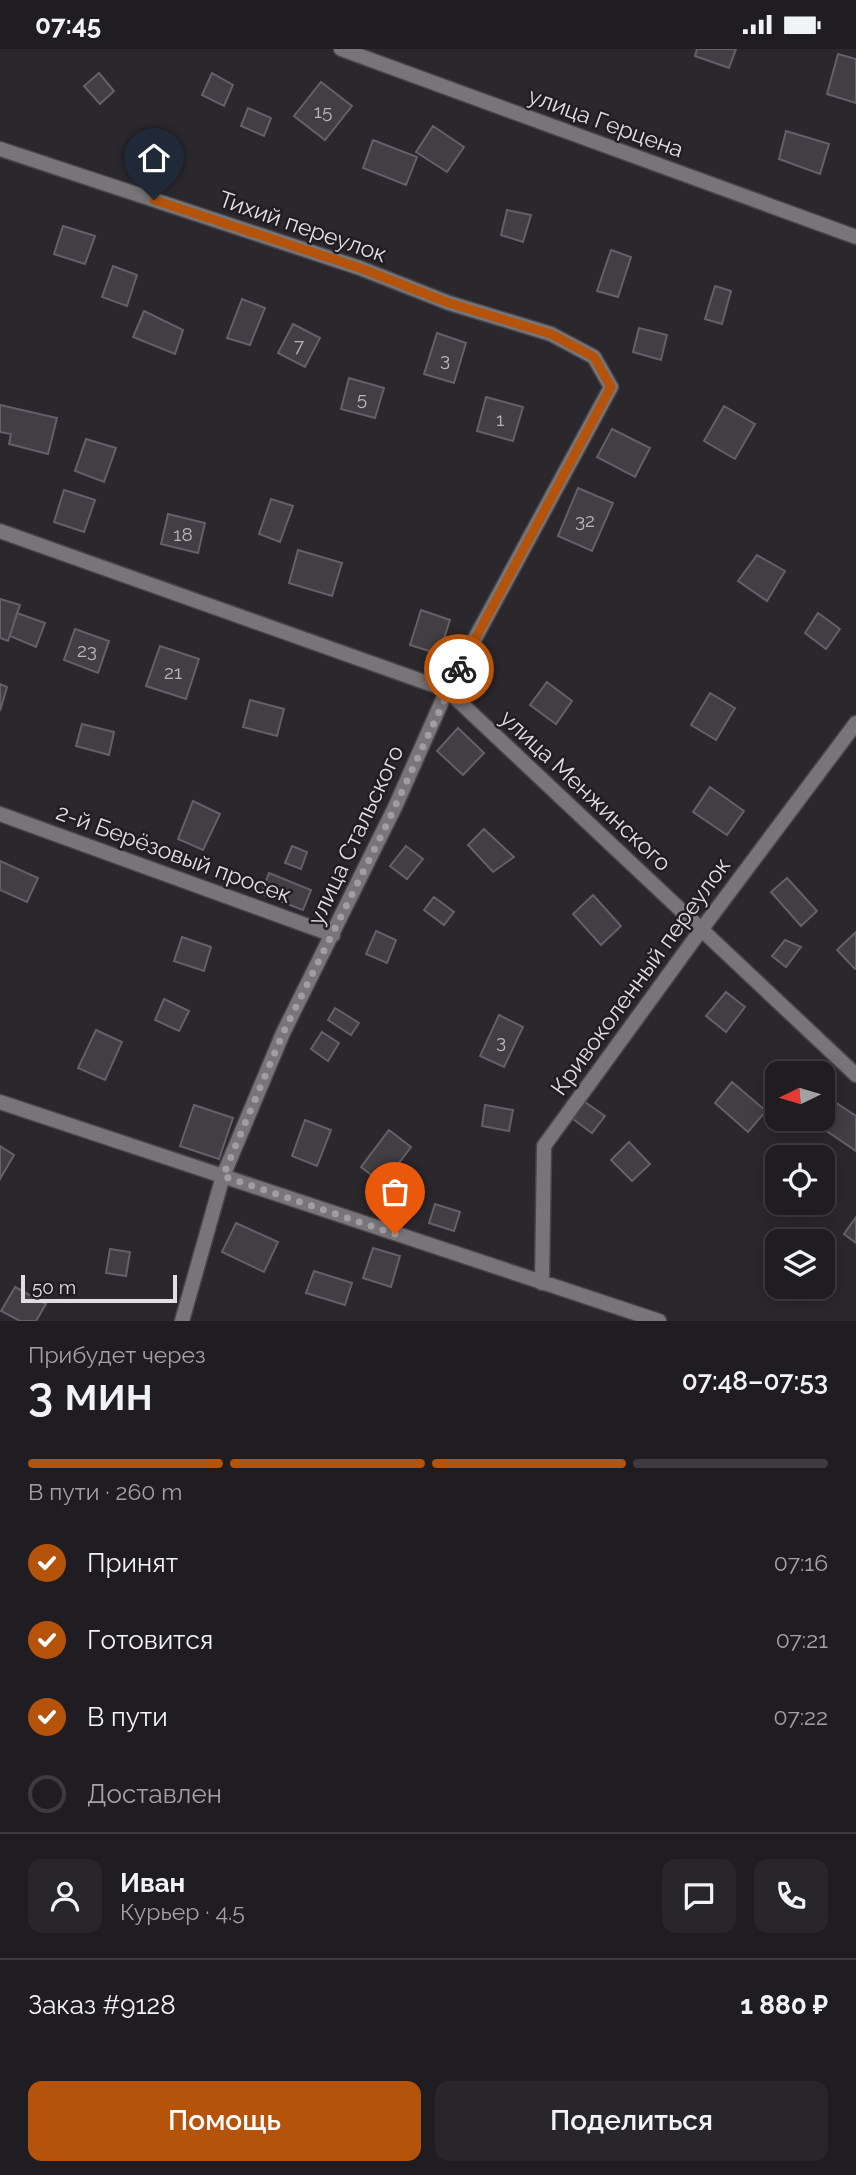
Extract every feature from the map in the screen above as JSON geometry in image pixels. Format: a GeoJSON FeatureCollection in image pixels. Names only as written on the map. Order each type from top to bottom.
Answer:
{"type":"FeatureCollection","features":[{"type":"Feature","properties":{"kind":"street","name":"улица Герцена"},"geometry":{"type":"LineString","coordinates":[[341,49],[856,237]]}},
{"type":"Feature","properties":{"kind":"street","name":"Тихий переулок"},"geometry":{"type":"LineString","coordinates":[[0,149],[360,268],[449,303],[551,334],[594,357],[611,387]]}},
{"type":"Feature","properties":{"kind":"street","name":"улица Стальского"},"geometry":{"type":"LineString","coordinates":[[182,1321],[223,1176],[283,1033],[395,807],[447,690],[611,387]]}},
{"type":"Feature","properties":{"kind":"street","name":"улица Менжинского"},"geometry":{"type":"LineString","coordinates":[[0,531],[447,690],[856,1075]]}},
{"type":"Feature","properties":{"kind":"street","name":"Кривоколенный переулок"},"geometry":{"type":"LineString","coordinates":[[542,1283],[544,1146],[856,723]]}},
{"type":"Feature","properties":{"kind":"street","name":"2-й Берёзовый просек"},"geometry":{"type":"LineString","coordinates":[[0,814],[333,935]]}},
{"type":"Feature","properties":{"kind":"street"},"geometry":{"type":"LineString","coordinates":[[0,1102],[659,1321]]}},
{"type":"Feature","properties":{"kind":"building"},"geometry":{"type":"Polygon","coordinates":[[[697,49],[736,49],[729,68],[695,56],[697,49]]]}},
{"type":"Feature","properties":{"kind":"building"},"geometry":{"type":"Polygon","coordinates":[[[838,54],[856,59],[856,103],[827,94],[838,54]]]}},
{"type":"Feature","properties":{"kind":"building"},"geometry":{"type":"Polygon","coordinates":[[[99,73],[114,91],[100,104],[84,86],[99,73]]]}},
{"type":"Feature","properties":{"kind":"building"},"geometry":{"type":"Polygon","coordinates":[[[212,73],[233,85],[224,106],[202,95],[212,73]]]}},
{"type":"Feature","properties":{"kind":"building"},"geometry":{"type":"Polygon","coordinates":[[[321,82],[352,106],[325,140],[294,116],[321,82]]]}},
{"type":"Feature","properties":{"kind":"building"},"geometry":{"type":"Polygon","coordinates":[[[248,108],[271,118],[264,136],[241,126],[248,108]]]}},
{"type":"Feature","properties":{"kind":"building"},"geometry":{"type":"Polygon","coordinates":[[[433,126],[464,147],[447,172],[416,152],[433,126]]]}},
{"type":"Feature","properties":{"kind":"building"},"geometry":{"type":"Polygon","coordinates":[[[786,131],[829,144],[820,174],[779,159],[786,131]]]}},
{"type":"Feature","properties":{"kind":"building"},"geometry":{"type":"Polygon","coordinates":[[[373,140],[417,157],[406,185],[363,168],[373,140]]]}},
{"type":"Feature","properties":{"kind":"building"},"geometry":{"type":"Polygon","coordinates":[[[507,210],[531,215],[523,242],[501,235],[507,210]]]}},
{"type":"Feature","properties":{"kind":"building"},"geometry":{"type":"Polygon","coordinates":[[[63,226],[95,236],[85,264],[54,254],[63,226]]]}},
{"type":"Feature","properties":{"kind":"building"},"geometry":{"type":"Polygon","coordinates":[[[611,250],[631,257],[618,297],[597,291],[611,250]]]}},
{"type":"Feature","properties":{"kind":"building"},"geometry":{"type":"Polygon","coordinates":[[[113,266],[137,275],[127,306],[102,297],[113,266]]]}},
{"type":"Feature","properties":{"kind":"building"},"geometry":{"type":"Polygon","coordinates":[[[715,286],[731,291],[722,324],[705,319],[715,286]]]}},
{"type":"Feature","properties":{"kind":"building"},"geometry":{"type":"Polygon","coordinates":[[[242,299],[265,308],[250,345],[227,338],[242,299]]]}},
{"type":"Feature","properties":{"kind":"building"},"geometry":{"type":"Polygon","coordinates":[[[144,311],[183,330],[175,354],[133,337],[144,311]]]}},
{"type":"Feature","properties":{"kind":"building"},"geometry":{"type":"Polygon","coordinates":[[[293,324],[320,338],[305,367],[278,353],[293,324]]]}},
{"type":"Feature","properties":{"kind":"building"},"geometry":{"type":"Polygon","coordinates":[[[639,328],[667,335],[661,360],[633,352],[639,328]]]}},
{"type":"Feature","properties":{"kind":"building"},"geometry":{"type":"Polygon","coordinates":[[[437,333],[466,343],[454,383],[424,374],[437,333]]]}},
{"type":"Feature","properties":{"kind":"building"},"geometry":{"type":"Polygon","coordinates":[[[349,378],[384,388],[375,418],[341,409],[349,378]]]}},
{"type":"Feature","properties":{"kind":"building"},"geometry":{"type":"Polygon","coordinates":[[[486,397],[523,407],[513,441],[477,431],[486,397]]]}},
{"type":"Feature","properties":{"kind":"building"},"geometry":{"type":"Polygon","coordinates":[[[0,405],[57,418],[48,454],[9,444],[11,434],[0,432],[0,405]]]}},
{"type":"Feature","properties":{"kind":"building"},"geometry":{"type":"Polygon","coordinates":[[[724,406],[755,424],[735,459],[704,441],[724,406]]]}},
{"type":"Feature","properties":{"kind":"building"},"geometry":{"type":"Polygon","coordinates":[[[612,429],[650,448],[635,477],[597,457],[612,429]]]}},
{"type":"Feature","properties":{"kind":"building"},"geometry":{"type":"Polygon","coordinates":[[[86,439],[116,448],[104,482],[75,471],[86,439]]]}},
{"type":"Feature","properties":{"kind":"building"},"geometry":{"type":"Polygon","coordinates":[[[578,488],[613,503],[592,551],[558,536],[578,488]]]}},
{"type":"Feature","properties":{"kind":"building"},"geometry":{"type":"Polygon","coordinates":[[[64,490],[95,500],[84,532],[54,522],[64,490]]]}},
{"type":"Feature","properties":{"kind":"building"},"geometry":{"type":"Polygon","coordinates":[[[271,499],[293,506],[280,542],[259,534],[271,499]]]}},
{"type":"Feature","properties":{"kind":"building"},"geometry":{"type":"Polygon","coordinates":[[[168,514],[205,523],[198,553],[161,544],[168,514]]]}},
{"type":"Feature","properties":{"kind":"building"},"geometry":{"type":"Polygon","coordinates":[[[298,550],[342,563],[332,596],[289,583],[298,550]]]}},
{"type":"Feature","properties":{"kind":"building"},"geometry":{"type":"Polygon","coordinates":[[[757,555],[785,571],[767,601],[738,581],[757,555]]]}},
{"type":"Feature","properties":{"kind":"building"},"geometry":{"type":"Polygon","coordinates":[[[0,599],[20,605],[8,641],[0,638],[0,599]]]}},
{"type":"Feature","properties":{"kind":"building"},"geometry":{"type":"Polygon","coordinates":[[[421,610],[450,620],[439,654],[410,645],[421,610]]]}},
{"type":"Feature","properties":{"kind":"building"},"geometry":{"type":"Polygon","coordinates":[[[17,613],[45,623],[36,647],[10,636],[17,613]]]}},
{"type":"Feature","properties":{"kind":"building"},"geometry":{"type":"Polygon","coordinates":[[[818,613],[840,629],[826,649],[805,633],[818,613]]]}},
{"type":"Feature","properties":{"kind":"building"},"geometry":{"type":"Polygon","coordinates":[[[75,629],[109,641],[98,673],[64,660],[75,629]]]}},
{"type":"Feature","properties":{"kind":"building"},"geometry":{"type":"Polygon","coordinates":[[[160,646],[199,659],[186,699],[146,686],[160,646]]]}},
{"type":"Feature","properties":{"kind":"building"},"geometry":{"type":"Polygon","coordinates":[[[547,682],[572,701],[556,724],[530,705],[547,682]]]}},
{"type":"Feature","properties":{"kind":"building"},"geometry":{"type":"Polygon","coordinates":[[[0,684],[7,687],[0,711],[0,684]]]}},
{"type":"Feature","properties":{"kind":"building"},"geometry":{"type":"Polygon","coordinates":[[[710,693],[735,708],[716,740],[691,725],[710,693]]]}},
{"type":"Feature","properties":{"kind":"building"},"geometry":{"type":"Polygon","coordinates":[[[250,700],[284,709],[277,736],[243,727],[250,700]]]}},
{"type":"Feature","properties":{"kind":"building"},"geometry":{"type":"Polygon","coordinates":[[[82,724],[114,732],[109,755],[76,746],[82,724]]]}},
{"type":"Feature","properties":{"kind":"building"},"geometry":{"type":"Polygon","coordinates":[[[458,728],[484,753],[463,775],[437,751],[458,728]]]}},
{"type":"Feature","properties":{"kind":"building"},"geometry":{"type":"Polygon","coordinates":[[[710,787],[744,811],[727,835],[693,812],[710,787]]]}},
{"type":"Feature","properties":{"kind":"building"},"geometry":{"type":"Polygon","coordinates":[[[193,801],[220,814],[203,850],[178,839],[193,801]]]}},
{"type":"Feature","properties":{"kind":"building"},"geometry":{"type":"Polygon","coordinates":[[[484,829],[514,857],[493,872],[468,845],[484,829]]]}},
{"type":"Feature","properties":{"kind":"building"},"geometry":{"type":"Polygon","coordinates":[[[292,846],[307,852],[301,869],[285,863],[292,846]]]}},
{"type":"Feature","properties":{"kind":"building"},"geometry":{"type":"Polygon","coordinates":[[[406,846],[423,859],[407,879],[390,866],[406,846]]]}},
{"type":"Feature","properties":{"kind":"building"},"geometry":{"type":"Polygon","coordinates":[[[0,861],[38,878],[27,902],[0,890],[0,861]]]}},
{"type":"Feature","properties":{"kind":"building"},"geometry":{"type":"Polygon","coordinates":[[[269,873],[311,890],[303,910],[261,894],[269,873]]]}},
{"type":"Feature","properties":{"kind":"building"},"geometry":{"type":"Polygon","coordinates":[[[787,878],[817,911],[801,926],[771,892],[787,878]]]}},
{"type":"Feature","properties":{"kind":"building"},"geometry":{"type":"Polygon","coordinates":[[[593,895],[621,926],[601,945],[573,914],[593,895]]]}},
{"type":"Feature","properties":{"kind":"building"},"geometry":{"type":"Polygon","coordinates":[[[434,897],[454,912],[444,925],[424,910],[434,897]]]}},
{"type":"Feature","properties":{"kind":"building"},"geometry":{"type":"Polygon","coordinates":[[[376,931],[396,940],[387,963],[366,954],[376,931]]]}},
{"type":"Feature","properties":{"kind":"building"},"geometry":{"type":"Polygon","coordinates":[[[856,932],[856,969],[855,969],[837,950],[856,932]]]}},
{"type":"Feature","properties":{"kind":"building"},"geometry":{"type":"Polygon","coordinates":[[[182,937],[211,947],[204,971],[174,961],[182,937]]]}},
{"type":"Feature","properties":{"kind":"building"},"geometry":{"type":"Polygon","coordinates":[[[785,940],[801,947],[786,967],[772,956],[785,940]]]}},
{"type":"Feature","properties":{"kind":"building"},"geometry":{"type":"Polygon","coordinates":[[[726,992],[745,1007],[726,1032],[706,1016],[726,992]]]}},
{"type":"Feature","properties":{"kind":"building"},"geometry":{"type":"Polygon","coordinates":[[[164,999],[189,1011],[179,1031],[155,1020],[164,999]]]}},
{"type":"Feature","properties":{"kind":"building"},"geometry":{"type":"Polygon","coordinates":[[[335,1008],[359,1023],[351,1035],[328,1020],[335,1008]]]}},
{"type":"Feature","properties":{"kind":"building"},"geometry":{"type":"Polygon","coordinates":[[[499,1015],[523,1027],[504,1067],[480,1056],[499,1015]]]}},
{"type":"Feature","properties":{"kind":"building"},"geometry":{"type":"Polygon","coordinates":[[[96,1030],[122,1042],[105,1080],[78,1068],[96,1030]]]}},
{"type":"Feature","properties":{"kind":"building"},"geometry":{"type":"Polygon","coordinates":[[[322,1032],[339,1043],[328,1061],[311,1049],[322,1032]]]}},
{"type":"Feature","properties":{"kind":"building"},"geometry":{"type":"Polygon","coordinates":[[[732,1082],[765,1112],[748,1132],[715,1103],[732,1082]]]}},
{"type":"Feature","properties":{"kind":"building"},"geometry":{"type":"Polygon","coordinates":[[[585,1102],[605,1116],[592,1133],[573,1119],[585,1102]]]}},
{"type":"Feature","properties":{"kind":"building"},"geometry":{"type":"Polygon","coordinates":[[[835,1102],[856,1116],[856,1151],[826,1131],[835,1131],[835,1102]]]}},
{"type":"Feature","properties":{"kind":"building"},"geometry":{"type":"Polygon","coordinates":[[[194,1105],[233,1118],[219,1159],[180,1146],[194,1105]]]}},
{"type":"Feature","properties":{"kind":"building"},"geometry":{"type":"Polygon","coordinates":[[[485,1105],[513,1110],[509,1131],[482,1126],[485,1105]]]}},
{"type":"Feature","properties":{"kind":"building"},"geometry":{"type":"Polygon","coordinates":[[[305,1120],[331,1130],[317,1166],[292,1156],[305,1120]]]}},
{"type":"Feature","properties":{"kind":"building"},"geometry":{"type":"Polygon","coordinates":[[[389,1130],[411,1147],[383,1184],[361,1167],[389,1130]]]}},
{"type":"Feature","properties":{"kind":"building"},"geometry":{"type":"Polygon","coordinates":[[[629,1142],[650,1164],[632,1181],[611,1160],[629,1142]]]}},
{"type":"Feature","properties":{"kind":"building"},"geometry":{"type":"Polygon","coordinates":[[[0,1146],[14,1155],[0,1179],[0,1146]]]}},
{"type":"Feature","properties":{"kind":"building"},"geometry":{"type":"Polygon","coordinates":[[[435,1204],[460,1212],[454,1231],[429,1223],[435,1204]]]}},
{"type":"Feature","properties":{"kind":"building"},"geometry":{"type":"Polygon","coordinates":[[[856,1217],[856,1243],[844,1234],[856,1217]]]}},
{"type":"Feature","properties":{"kind":"building"},"geometry":{"type":"Polygon","coordinates":[[[236,1223],[278,1242],[264,1272],[222,1252],[236,1223]]]}},
{"type":"Feature","properties":{"kind":"building"},"geometry":{"type":"Polygon","coordinates":[[[373,1248],[400,1256],[391,1287],[363,1278],[373,1248]]]}},
{"type":"Feature","properties":{"kind":"building"},"geometry":{"type":"Polygon","coordinates":[[[110,1249],[130,1252],[126,1276],[106,1273],[110,1249]]]}},
{"type":"Feature","properties":{"kind":"building"},"geometry":{"type":"Polygon","coordinates":[[[314,1271],[352,1283],[345,1305],[306,1293],[314,1271]]]}},
{"type":"Feature","properties":{"kind":"building"},"geometry":{"type":"Polygon","coordinates":[[[15,1287],[46,1304],[36,1321],[20,1321],[1,1311],[15,1287]]]}},
{"type":"Feature","properties":{"kind":"way so far"},"geometry":{"type":"LineString","coordinates":[[395,1234],[223,1176],[283,1033],[385,828],[459,669]]}},
{"type":"Feature","properties":{"kind":"route"},"geometry":{"type":"LineString","coordinates":[[154,200],[360,268],[449,303],[551,334],[594,357],[611,387],[459,669]]}}]}
